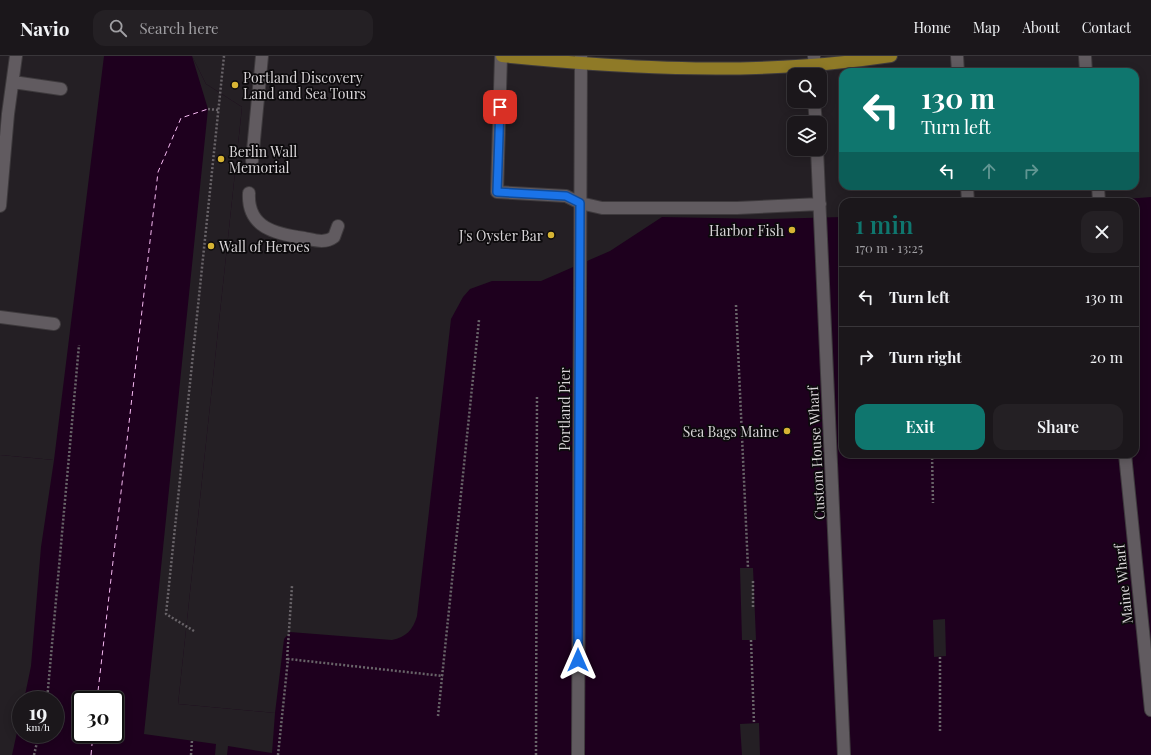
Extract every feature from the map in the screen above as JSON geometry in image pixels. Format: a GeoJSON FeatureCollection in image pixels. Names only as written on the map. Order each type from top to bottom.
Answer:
{"type":"FeatureCollection","features":[{"type":"Feature","properties":{"kind":"main road"},"geometry":{"type":"LineString","coordinates":[[501,56],[581,60],[638,68],[814,65],[891,56]]}},
{"type":"Feature","properties":{"kind":"street"},"geometry":{"type":"LineString","coordinates":[[0,206],[16,56]]}},
{"type":"Feature","properties":{"kind":"street"},"geometry":{"type":"LineString","coordinates":[[252,161],[262,56]]}},
{"type":"Feature","properties":{"kind":"street"},"geometry":{"type":"LineString","coordinates":[[501,56],[497,192],[566,196],[580,203],[602,208],[737,208],[820,204]]}},
{"type":"Feature","properties":{"kind":"street"},"geometry":{"type":"LineString","coordinates":[[957,56],[958,68]]}},
{"type":"Feature","properties":{"kind":"street"},"geometry":{"type":"LineString","coordinates":[[1084,56],[1086,68]]}},
{"type":"Feature","properties":{"kind":"street","name":"Portland Pier"},"geometry":{"type":"LineString","coordinates":[[578,755],[581,60]]}},
{"type":"Feature","properties":{"kind":"street"},"geometry":{"type":"LineString","coordinates":[[13,82],[60,89]]}},
{"type":"Feature","properties":{"kind":"street","name":"Custom House Wharf"},"geometry":{"type":"LineString","coordinates":[[817,156],[844,755]]}},
{"type":"Feature","properties":{"kind":"street"},"geometry":{"type":"LineString","coordinates":[[249,193],[248,202],[253,216],[275,233],[326,241],[334,237],[338,226]]}},
{"type":"Feature","properties":{"kind":"street"},"geometry":{"type":"LineString","coordinates":[[0,317],[54,324]]}},
{"type":"Feature","properties":{"kind":"street","name":"Maine Wharf"},"geometry":{"type":"LineString","coordinates":[[1125,458],[1151,710]]}},
{"type":"Feature","properties":{"kind":"path"},"geometry":{"type":"LineString","coordinates":[[194,631],[166,614],[224,56]]}},
{"type":"Feature","properties":{"kind":"path"},"geometry":{"type":"LineString","coordinates":[[208,109],[218,110]]}},
{"type":"Feature","properties":{"kind":"path"},"geometry":{"type":"LineString","coordinates":[[736,304],[748,568]]}},
{"type":"Feature","properties":{"kind":"path"},"geometry":{"type":"LineString","coordinates":[[438,716],[479,320]]}},
{"type":"Feature","properties":{"kind":"path"},"geometry":{"type":"LineString","coordinates":[[48,691],[79,344]]}},
{"type":"Feature","properties":{"kind":"path"},"geometry":{"type":"LineString","coordinates":[[536,755],[537,395]]}},
{"type":"Feature","properties":{"kind":"path"},"geometry":{"type":"LineString","coordinates":[[932,458],[933,503]]}},
{"type":"Feature","properties":{"kind":"path"},"geometry":{"type":"LineString","coordinates":[[753,581],[753,608]]}},
{"type":"Feature","properties":{"kind":"path"},"geometry":{"type":"LineString","coordinates":[[286,675],[292,586]]}},
{"type":"Feature","properties":{"kind":"path"},"geometry":{"type":"LineString","coordinates":[[751,640],[754,723]]}},
{"type":"Feature","properties":{"kind":"path"},"geometry":{"type":"LineString","coordinates":[[940,656],[940,732]]}},
{"type":"Feature","properties":{"kind":"path"},"geometry":{"type":"LineString","coordinates":[[278,755],[288,659],[442,676]]}},
{"type":"Feature","properties":{"kind":"path"},"geometry":{"type":"LineString","coordinates":[[191,755],[192,740]]}},
{"type":"Feature","properties":{"kind":"path"},"geometry":{"type":"LineString","coordinates":[[34,755],[37,743]]}},
{"type":"Feature","properties":{"kind":"shaded area"},"geometry":{"type":"Polygon","coordinates":[[[104,56],[192,56],[206,84],[242,107],[178,704],[275,713],[284,639],[290,632],[392,640],[405,635],[411,629],[417,616],[451,319],[463,297],[470,289],[492,281],[541,281],[610,251],[662,217],[767,219],[839,217],[839,458],[1139,458],[1139,198],[1151,197],[1151,755],[0,755],[0,455],[54,460],[104,56]]]}},
{"type":"Feature","properties":{"kind":"pier"},"geometry":{"type":"Polygon","coordinates":[[[192,56],[206,84],[242,107],[178,704],[275,713],[272,753],[228,746],[227,755],[215,755],[216,744],[144,734],[208,109],[192,56]]]}},
{"type":"Feature","properties":{"kind":"pier"},"geometry":{"type":"Polygon","coordinates":[[[0,455],[54,460],[41,547],[31,666],[26,691],[12,691],[12,743],[15,743],[12,755],[0,755],[0,455]]]}},
{"type":"Feature","properties":{"kind":"pier"},"geometry":{"type":"Polygon","coordinates":[[[740,568],[753,568],[756,640],[742,640],[740,568]]]}},
{"type":"Feature","properties":{"kind":"pier"},"geometry":{"type":"Polygon","coordinates":[[[945,619],[946,656],[934,657],[933,620],[945,619]]]}},
{"type":"Feature","properties":{"kind":"pier"},"geometry":{"type":"Polygon","coordinates":[[[759,723],[760,755],[742,755],[740,724],[759,723]]]}},
{"type":"Feature","properties":{"kind":"ferry route"},"geometry":{"type":"LineString","coordinates":[[98,691],[158,172],[181,118],[208,109]]}},
{"type":"Feature","properties":{"kind":"ferry route"},"geometry":{"type":"LineString","coordinates":[[91,755],[92,743]]}},
{"type":"Feature","properties":{"kind":"place","name":"Portland Discovery Land and Sea Tours"},"geometry":{"type":"Point","coordinates":[235,85]}},
{"type":"Feature","properties":{"kind":"place","name":"Berlin Wall Memorial"},"geometry":{"type":"Point","coordinates":[221,159]}},
{"type":"Feature","properties":{"kind":"place","name":"Harbor Fish"},"geometry":{"type":"Point","coordinates":[792,230]}},
{"type":"Feature","properties":{"kind":"place","name":"J's Oyster Bar"},"geometry":{"type":"Point","coordinates":[551,235]}},
{"type":"Feature","properties":{"kind":"place","name":"Wall of Heroes"},"geometry":{"type":"Point","coordinates":[211,246]}},
{"type":"Feature","properties":{"kind":"place","name":"Sea Bags Maine"},"geometry":{"type":"Point","coordinates":[787,431]}},
{"type":"Feature","properties":{"kind":"route"},"geometry":{"type":"LineString","coordinates":[[500,107],[497,192],[566,196],[580,203],[578,660]]}}]}
